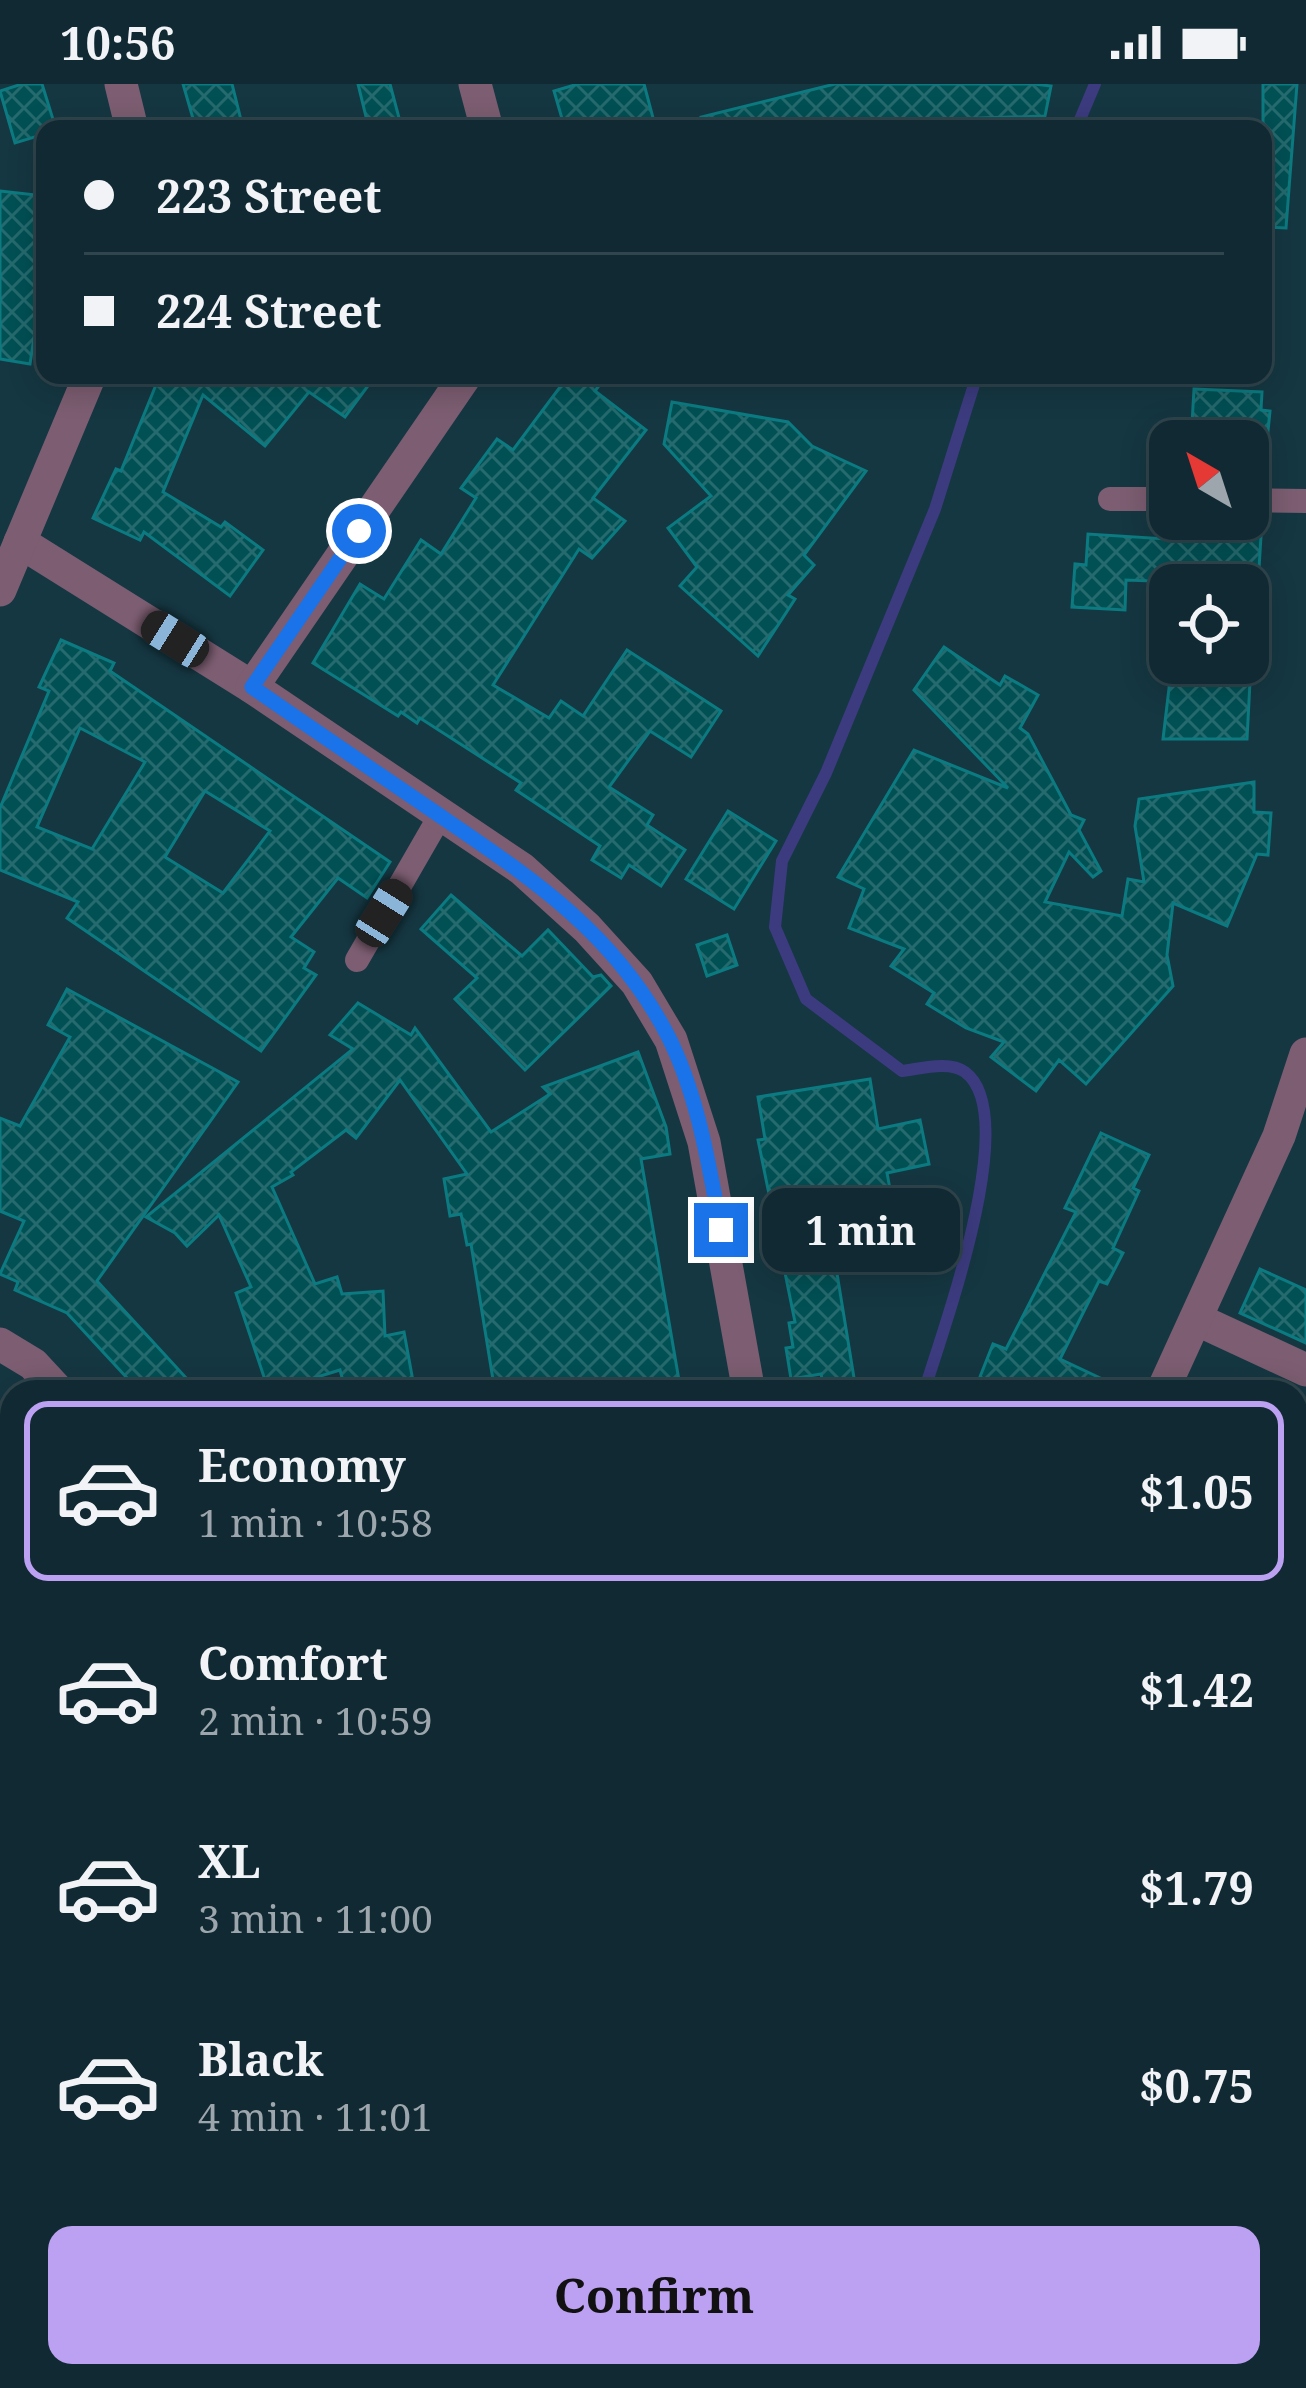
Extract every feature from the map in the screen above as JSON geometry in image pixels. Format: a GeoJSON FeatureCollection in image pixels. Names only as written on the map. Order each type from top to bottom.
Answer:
{"type":"FeatureCollection","features":[{"type":"Feature","properties":{"kind":"street"},"geometry":{"type":"LineString","coordinates":[[122,84],[130,120]]}},
{"type":"Feature","properties":{"kind":"street"},"geometry":{"type":"LineString","coordinates":[[475,84],[485,120]]}},
{"type":"Feature","properties":{"kind":"street"},"geometry":{"type":"LineString","coordinates":[[0,590],[86,384]]}},
{"type":"Feature","properties":{"kind":"street"},"geometry":{"type":"LineString","coordinates":[[252,687],[460,384]]}},
{"type":"Feature","properties":{"kind":"street"},"geometry":{"type":"LineString","coordinates":[[20,542],[252,687],[522,869],[637,982],[670,1040],[704,1142],[747,1380]]}},
{"type":"Feature","properties":{"kind":"street"},"geometry":{"type":"LineString","coordinates":[[1168,1380],[1279,1136],[1306,1054]]}},
{"type":"Feature","properties":{"kind":"street"},"geometry":{"type":"LineString","coordinates":[[1196,1319],[1306,1370]]}},
{"type":"Feature","properties":{"kind":"street"},"geometry":{"type":"LineString","coordinates":[[0,1344],[33,1364],[48,1380]]}},
{"type":"Feature","properties":{"kind":"lane"},"geometry":{"type":"LineString","coordinates":[[1109,499],[1149,500]]}},
{"type":"Feature","properties":{"kind":"lane"},"geometry":{"type":"LineString","coordinates":[[1269,500],[1306,501]]}},
{"type":"Feature","properties":{"kind":"lane"},"geometry":{"type":"LineString","coordinates":[[357,960],[440,816]]}},
{"type":"Feature","properties":{"kind":"building"},"geometry":{"type":"Polygon","coordinates":[[[42,84],[53,120],[36,120],[36,137],[15,143],[0,91],[42,84]]]}},
{"type":"Feature","properties":{"kind":"building"},"geometry":{"type":"Polygon","coordinates":[[[183,84],[232,84],[241,120],[193,120],[183,84]]]}},
{"type":"Feature","properties":{"kind":"building"},"geometry":{"type":"Polygon","coordinates":[[[358,84],[390,84],[400,120],[367,120],[358,84]]]}},
{"type":"Feature","properties":{"kind":"building"},"geometry":{"type":"Polygon","coordinates":[[[578,84],[644,84],[654,120],[562,120],[554,91],[578,84]]]}},
{"type":"Feature","properties":{"kind":"building"},"geometry":{"type":"Polygon","coordinates":[[[835,84],[1051,86],[1045,116],[917,120],[701,117],[835,84]]]}},
{"type":"Feature","properties":{"kind":"building"},"geometry":{"type":"Polygon","coordinates":[[[1263,84],[1297,84],[1286,228],[1272,227],[1272,120],[1263,120],[1263,84]]]}},
{"type":"Feature","properties":{"kind":"building"},"geometry":{"type":"Polygon","coordinates":[[[0,191],[36,195],[36,325],[30,364],[0,359],[0,191]]]}},
{"type":"Feature","properties":{"kind":"building"},"geometry":{"type":"Polygon","coordinates":[[[156,384],[369,384],[345,417],[309,392],[265,446],[203,395],[163,492],[221,527],[225,522],[263,550],[230,596],[144,532],[140,540],[93,518],[116,469],[121,471],[156,384]]]}},
{"type":"Feature","properties":{"kind":"building"},"geometry":{"type":"Polygon","coordinates":[[[562,384],[600,384],[595,391],[646,430],[593,498],[625,521],[592,558],[579,549],[493,685],[549,718],[561,701],[583,716],[627,650],[721,711],[691,757],[650,731],[609,787],[653,815],[647,825],[685,850],[661,886],[629,865],[621,878],[592,860],[600,846],[516,790],[521,783],[420,718],[417,723],[401,712],[398,716],[313,663],[360,584],[384,599],[421,540],[441,554],[476,498],[461,488],[497,439],[513,450],[562,384]]]}},
{"type":"Feature","properties":{"kind":"building"},"geometry":{"type":"Polygon","coordinates":[[[1194,389],[1262,392],[1261,410],[1270,411],[1269,421],[1192,420],[1194,389]]]}},
{"type":"Feature","properties":{"kind":"building"},"geometry":{"type":"Polygon","coordinates":[[[672,402],[788,422],[812,446],[866,471],[804,555],[814,565],[788,595],[795,599],[758,656],[680,586],[697,567],[668,528],[711,496],[664,444],[672,402]]]}},
{"type":"Feature","properties":{"kind":"building"},"geometry":{"type":"Polygon","coordinates":[[[1088,534],[1149,540],[1261,540],[1259,564],[1149,564],[1149,581],[1126,580],[1125,610],[1072,607],[1075,564],[1086,565],[1088,534]]]}},
{"type":"Feature","properties":{"kind":"building"},"geometry":{"type":"Polygon","coordinates":[[[61,640],[114,663],[110,671],[390,862],[367,898],[338,878],[291,937],[314,952],[304,968],[316,975],[261,1051],[67,918],[78,902],[0,870],[0,808],[49,691],[39,687],[61,640]],[[80,728],[37,827],[92,849],[145,762],[80,728]],[[205,791],[165,857],[223,893],[270,831],[205,791]]]}},
{"type":"Feature","properties":{"kind":"building"},"geometry":{"type":"Polygon","coordinates":[[[944,647],[1000,685],[1005,676],[1038,695],[1020,728],[1028,734],[1071,815],[1084,820],[1079,830],[1101,871],[1093,877],[1069,852],[1045,902],[1122,916],[1128,879],[1144,882],[1135,826],[1139,799],[1254,782],[1254,812],[1271,813],[1268,855],[1257,854],[1227,926],[1173,903],[1167,955],[1173,986],[1086,1084],[1059,1060],[1036,1091],[991,1057],[1004,1042],[966,1028],[927,1004],[934,993],[891,966],[904,949],[849,928],[864,889],[838,877],[914,750],[1008,788],[914,690],[944,647]]]}},
{"type":"Feature","properties":{"kind":"building"},"geometry":{"type":"Polygon","coordinates":[[[1170,684],[1250,684],[1247,739],[1163,739],[1170,684]]]}},
{"type":"Feature","properties":{"kind":"building"},"geometry":{"type":"Polygon","coordinates":[[[728,811],[776,841],[734,909],[686,879],[728,811]]]}},
{"type":"Feature","properties":{"kind":"building"},"geometry":{"type":"Polygon","coordinates":[[[451,895],[522,956],[548,930],[593,977],[601,975],[611,986],[525,1070],[455,999],[477,978],[421,929],[451,895]]]}},
{"type":"Feature","properties":{"kind":"building"},"geometry":{"type":"Polygon","coordinates":[[[727,935],[737,965],[707,976],[697,945],[727,935]]]}},
{"type":"Feature","properties":{"kind":"building"},"geometry":{"type":"Polygon","coordinates":[[[67,989],[238,1082],[97,1281],[188,1380],[129,1380],[67,1313],[15,1290],[18,1282],[0,1274],[24,1221],[0,1211],[0,1118],[20,1126],[70,1037],[48,1025],[67,989]]]}},
{"type":"Feature","properties":{"kind":"building"},"geometry":{"type":"Polygon","coordinates":[[[358,1003],[411,1035],[415,1028],[491,1132],[550,1094],[543,1087],[638,1052],[666,1127],[670,1154],[641,1159],[679,1380],[493,1380],[471,1244],[467,1245],[461,1214],[450,1216],[444,1179],[467,1174],[400,1080],[356,1138],[346,1130],[272,1187],[315,1284],[337,1277],[342,1294],[383,1291],[385,1336],[404,1332],[413,1380],[343,1380],[340,1370],[308,1380],[265,1380],[236,1293],[251,1287],[219,1215],[187,1246],[175,1233],[146,1217],[353,1049],[330,1035],[358,1003]]]}},
{"type":"Feature","properties":{"kind":"building"},"geometry":{"type":"Polygon","coordinates":[[[870,1079],[878,1129],[920,1120],[929,1164],[887,1173],[893,1205],[834,1215],[840,1254],[834,1255],[854,1380],[822,1380],[821,1374],[791,1379],[786,1348],[793,1347],[789,1323],[795,1322],[758,1140],[765,1139],[758,1097],[870,1079]]]}},
{"type":"Feature","properties":{"kind":"building"},"geometry":{"type":"Polygon","coordinates":[[[1101,1133],[1149,1155],[1133,1188],[1139,1191],[1113,1248],[1123,1253],[1107,1284],[1099,1281],[1060,1359],[1105,1380],[979,1380],[993,1344],[1006,1349],[1076,1212],[1065,1208],[1101,1133]]]}},
{"type":"Feature","properties":{"kind":"building"},"geometry":{"type":"Polygon","coordinates":[[[1260,1269],[1306,1290],[1306,1343],[1240,1313],[1260,1269]]]}},
{"type":"Feature","properties":{"kind":"waterway"},"geometry":{"type":"LineString","coordinates":[[1080,120],[1095,84]]}},
{"type":"Feature","properties":{"kind":"waterway"},"geometry":{"type":"LineString","coordinates":[[928,1380],[973,1225],[986,1132],[981,1096],[958,1068],[902,1071],[806,999],[775,927],[782,861],[826,773],[935,509],[974,384]]}},
{"type":"Feature","properties":{"kind":"route"},"geometry":{"type":"LineString","coordinates":[[359,531],[252,687],[522,869],[637,982],[670,1040],[704,1142],[721,1230]]}}]}
